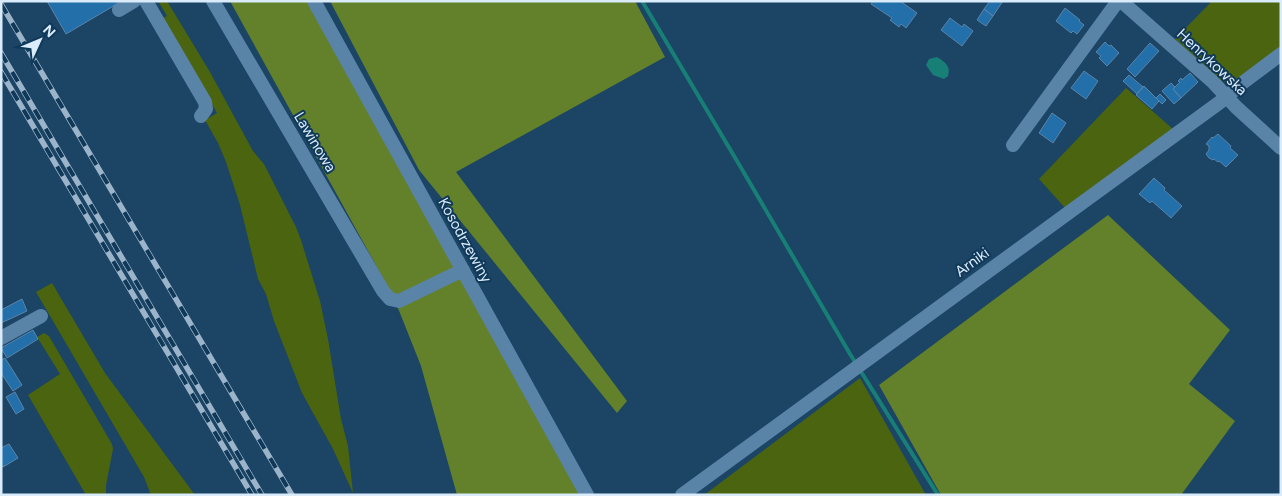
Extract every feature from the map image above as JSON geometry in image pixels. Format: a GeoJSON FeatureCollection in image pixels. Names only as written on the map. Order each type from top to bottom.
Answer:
{"type":"FeatureCollection","features":[{"type":"Feature","properties":{"kind":"street"},"geometry":{"type":"LineString","coordinates":[[119,10],[134,1]]}},
{"type":"Feature","properties":{"kind":"street"},"geometry":{"type":"LineString","coordinates":[[146,1],[205,102],[206,109],[201,116]]}},
{"type":"Feature","properties":{"kind":"street","name":"Lawinowa"},"geometry":{"type":"LineString","coordinates":[[213,1],[378,282],[390,299],[399,301],[463,270]]}},
{"type":"Feature","properties":{"kind":"street","name":"Kosodrzewiny"},"geometry":{"type":"LineString","coordinates":[[314,1],[587,495]]}},
{"type":"Feature","properties":{"kind":"street"},"geometry":{"type":"LineString","coordinates":[[1013,144],[1120,1]]}},
{"type":"Feature","properties":{"kind":"street","name":"Henrykowska"},"geometry":{"type":"LineString","coordinates":[[1120,1],[1213,82],[1236,107],[1281,148]]}},
{"type":"Feature","properties":{"kind":"street","name":"Arniki"},"geometry":{"type":"LineString","coordinates":[[682,495],[1227,97],[1237,86],[1281,54]]}},
{"type":"Feature","properties":{"kind":"street"},"geometry":{"type":"LineString","coordinates":[[1,338],[41,316]]}},
{"type":"Feature","properties":{"kind":"shaded area"},"geometry":{"type":"Polygon","coordinates":[[[158,1],[167,1],[210,72],[253,151],[264,164],[296,227],[320,301],[341,419],[348,446],[353,493],[333,449],[302,393],[274,321],[266,294],[258,279],[240,205],[226,162],[205,120],[217,113],[161,19],[167,16],[158,1]]]}},
{"type":"Feature","properties":{"kind":"shaded area"},"geometry":{"type":"Polygon","coordinates":[[[230,1],[314,1],[587,495],[457,495],[421,366],[394,298],[230,1]]]}},
{"type":"Feature","properties":{"kind":"shaded area"},"geometry":{"type":"Polygon","coordinates":[[[330,1],[635,1],[665,57],[456,172],[627,401],[617,413],[419,170],[330,1]]]}},
{"type":"Feature","properties":{"kind":"shaded area"},"geometry":{"type":"Polygon","coordinates":[[[1212,1],[1281,1],[1281,46],[1230,84],[1220,81],[1175,39],[1212,1]]]}},
{"type":"Feature","properties":{"kind":"shaded area"},"geometry":{"type":"Polygon","coordinates":[[[937,57],[948,67],[948,76],[944,79],[933,75],[926,65],[929,59],[937,57]]]}},
{"type":"Feature","properties":{"kind":"shaded area"},"geometry":{"type":"Polygon","coordinates":[[[1126,88],[1173,129],[1066,209],[1039,179],[1126,88]]]}},
{"type":"Feature","properties":{"kind":"shaded area"},"geometry":{"type":"Polygon","coordinates":[[[1108,215],[1230,330],[1189,384],[1235,421],[1181,495],[941,495],[879,385],[1108,215]]]}},
{"type":"Feature","properties":{"kind":"shaded area"},"geometry":{"type":"Polygon","coordinates":[[[52,283],[105,373],[195,495],[151,495],[144,477],[36,292],[52,283]]]}},
{"type":"Feature","properties":{"kind":"shaded area"},"geometry":{"type":"Polygon","coordinates":[[[44,333],[49,336],[112,444],[113,449],[106,485],[106,495],[86,495],[28,395],[60,374],[37,337],[44,333]]]}},
{"type":"Feature","properties":{"kind":"shaded area"},"geometry":{"type":"Polygon","coordinates":[[[860,378],[926,495],[704,495],[860,378]]]}},
{"type":"Feature","properties":{"kind":"building"},"geometry":{"type":"Polygon","coordinates":[[[47,1],[122,1],[66,34],[47,1]]]}},
{"type":"Feature","properties":{"kind":"building"},"geometry":{"type":"Polygon","coordinates":[[[873,1],[900,1],[917,13],[906,28],[901,24],[899,27],[890,20],[892,18],[871,4],[873,1]]]}},
{"type":"Feature","properties":{"kind":"building"},"geometry":{"type":"Polygon","coordinates":[[[990,1],[1003,1],[993,16],[984,9],[990,1]]]}},
{"type":"Feature","properties":{"kind":"building"},"geometry":{"type":"Polygon","coordinates":[[[1065,8],[1084,25],[1077,34],[1073,31],[1071,33],[1056,21],[1065,8]]]}},
{"type":"Feature","properties":{"kind":"building"},"geometry":{"type":"Polygon","coordinates":[[[984,9],[993,16],[986,26],[977,20],[984,9]]]}},
{"type":"Feature","properties":{"kind":"building"},"geometry":{"type":"Polygon","coordinates":[[[950,18],[962,27],[964,24],[973,31],[962,46],[941,30],[950,18]]]}},
{"type":"Feature","properties":{"kind":"building"},"geometry":{"type":"Polygon","coordinates":[[[1105,42],[1119,53],[1107,66],[1096,52],[1105,42]]]}},
{"type":"Feature","properties":{"kind":"building"},"geometry":{"type":"Polygon","coordinates":[[[1150,43],[1159,51],[1135,77],[1127,69],[1150,43]]]}},
{"type":"Feature","properties":{"kind":"building"},"geometry":{"type":"Polygon","coordinates":[[[1084,71],[1098,81],[1086,99],[1071,88],[1084,71]]]}},
{"type":"Feature","properties":{"kind":"building"},"geometry":{"type":"Polygon","coordinates":[[[1190,73],[1198,82],[1181,98],[1173,89],[1180,82],[1178,81],[1181,78],[1182,80],[1190,73]]]}},
{"type":"Feature","properties":{"kind":"building"},"geometry":{"type":"Polygon","coordinates":[[[1129,75],[1143,87],[1137,94],[1123,81],[1129,75]]]}},
{"type":"Feature","properties":{"kind":"building"},"geometry":{"type":"Polygon","coordinates":[[[1171,83],[1175,87],[1173,89],[1181,98],[1174,104],[1162,91],[1171,83]]]}},
{"type":"Feature","properties":{"kind":"building"},"geometry":{"type":"Polygon","coordinates":[[[1144,86],[1159,101],[1152,109],[1136,95],[1144,86]]]}},
{"type":"Feature","properties":{"kind":"building"},"geometry":{"type":"Polygon","coordinates":[[[1160,94],[1166,100],[1162,104],[1156,98],[1160,94]]]}},
{"type":"Feature","properties":{"kind":"building"},"geometry":{"type":"Polygon","coordinates":[[[1052,113],[1066,123],[1053,143],[1039,133],[1052,113]]]}},
{"type":"Feature","properties":{"kind":"building"},"geometry":{"type":"Polygon","coordinates":[[[1218,134],[1238,155],[1226,167],[1219,161],[1209,158],[1206,154],[1209,146],[1206,144],[1212,137],[1218,134]]]}},
{"type":"Feature","properties":{"kind":"building"},"geometry":{"type":"Polygon","coordinates":[[[1154,178],[1182,206],[1171,218],[1152,201],[1150,203],[1139,194],[1154,178]]]}},
{"type":"Feature","properties":{"kind":"building"},"geometry":{"type":"Polygon","coordinates":[[[22,299],[27,311],[1,323],[1,310],[22,299]]]}},
{"type":"Feature","properties":{"kind":"building"},"geometry":{"type":"Polygon","coordinates":[[[33,330],[38,339],[7,358],[1,348],[33,330]]]}},
{"type":"Feature","properties":{"kind":"building"},"geometry":{"type":"Polygon","coordinates":[[[5,358],[22,385],[13,391],[1,373],[1,360],[5,358]]]}},
{"type":"Feature","properties":{"kind":"building"},"geometry":{"type":"Polygon","coordinates":[[[15,392],[24,409],[16,414],[6,397],[15,392]]]}},
{"type":"Feature","properties":{"kind":"building"},"geometry":{"type":"Polygon","coordinates":[[[9,444],[18,458],[3,467],[1,465],[1,448],[9,444]]]}},
{"type":"Feature","properties":{"kind":"waterway"},"geometry":{"type":"LineString","coordinates":[[642,1],[850,354],[938,495]]}},
{"type":"Feature","properties":{"kind":"railway"},"geometry":{"type":"LineString","coordinates":[[1,4],[292,495]]}},
{"type":"Feature","properties":{"kind":"railway"},"geometry":{"type":"LineString","coordinates":[[1,53],[262,495]]}},
{"type":"Feature","properties":{"kind":"railway"},"geometry":{"type":"LineString","coordinates":[[1,72],[252,495]]}}]}
